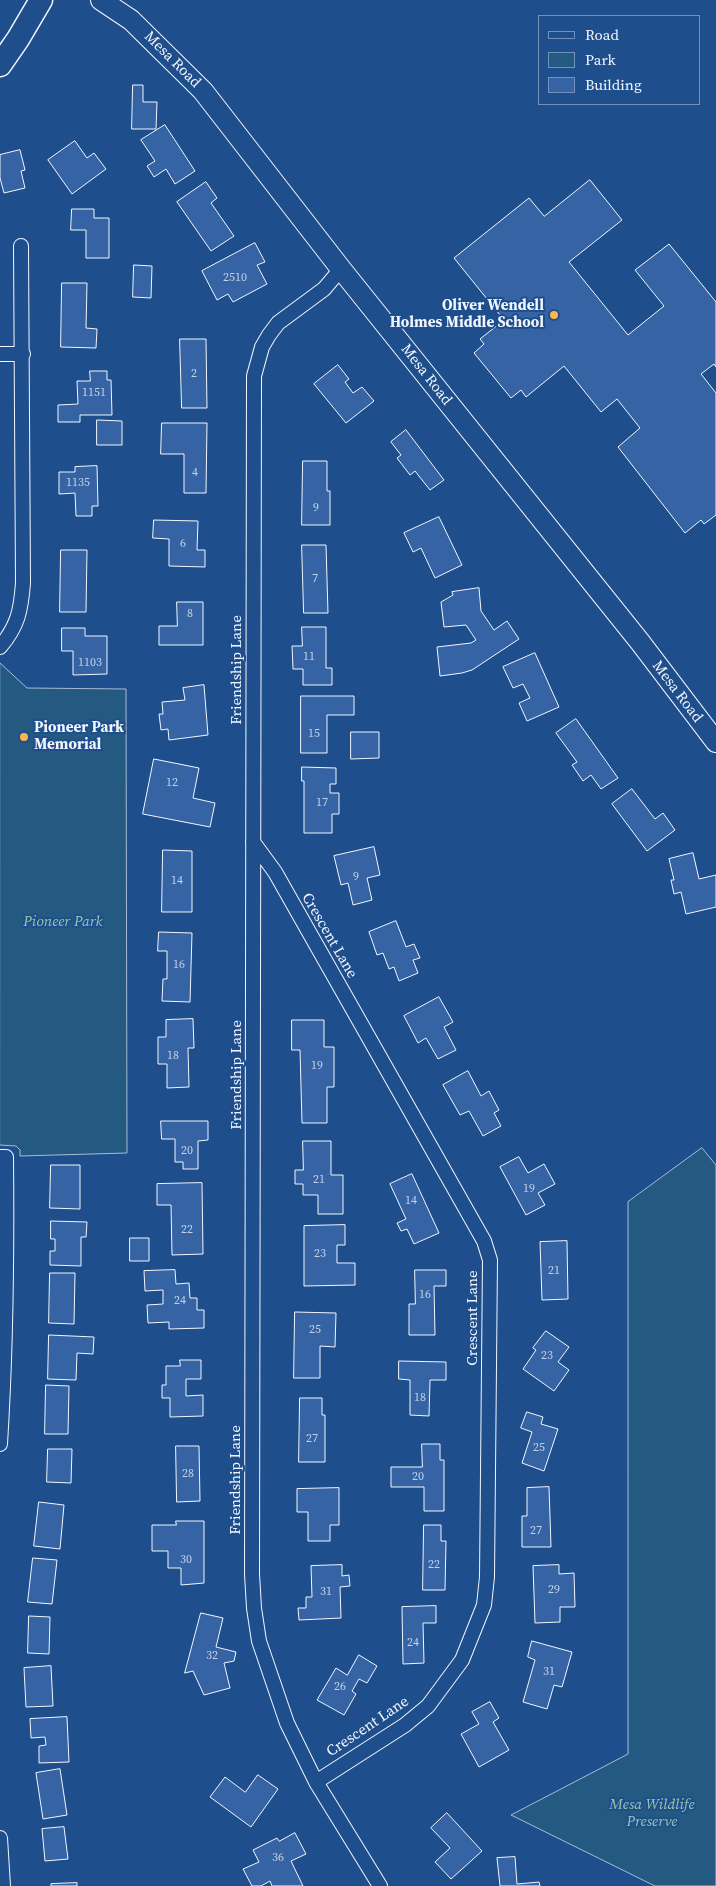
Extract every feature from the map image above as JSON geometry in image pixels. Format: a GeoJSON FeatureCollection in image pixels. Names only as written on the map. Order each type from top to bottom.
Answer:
{"type":"FeatureCollection","features":[{"type":"Feature","properties":{"kind":"main road"},"geometry":{"type":"LineString","coordinates":[[0,65],[41,0]]}},
{"type":"Feature","properties":{"kind":"main road","name":"Mesa Road"},"geometry":{"type":"LineString","coordinates":[[101,0],[131,20],[203,91],[341,269],[640,642],[716,742]]}},
{"type":"Feature","properties":{"kind":"street"},"geometry":{"type":"LineString","coordinates":[[0,647],[10,635],[17,621],[23,583],[21,246]]}},
{"type":"Feature","properties":{"kind":"street","name":"Friendship Lane"},"geometry":{"type":"LineString","coordinates":[[341,269],[324,289],[278,324],[269,334],[262,347],[254,376],[252,1574],[254,1608],[259,1641],[269,1674],[288,1723],[316,1782],[380,1886]]}},
{"type":"Feature","properties":{"kind":"street"},"geometry":{"type":"LineString","coordinates":[[0,354],[23,354]]}},
{"type":"Feature","properties":{"kind":"street","name":"Crescent Lane"},"geometry":{"type":"LineString","coordinates":[[254,842],[275,872],[475,1224],[484,1241],[490,1260],[487,1578],[484,1605],[462,1660],[428,1706],[405,1725],[316,1782]]}},
{"type":"Feature","properties":{"kind":"street"},"geometry":{"type":"LineString","coordinates":[[0,1444],[5,1366],[3,1157]]}},
{"type":"Feature","properties":{"kind":"street"},"geometry":{"type":"LineString","coordinates":[[0,1838],[3,1886]]}},
{"type":"Feature","properties":{"kind":"green space","name":"Pioneer Park"},"geometry":{"type":"Polygon","coordinates":[[[0,663],[27,688],[126,689],[127,1153],[20,1156],[20,1150],[16,1146],[0,1145],[0,663]]]}},
{"type":"Feature","properties":{"kind":"green space","name":"Mesa Wildlife Preserve"},"geometry":{"type":"Polygon","coordinates":[[[702,1148],[716,1165],[716,1886],[655,1886],[511,1815],[628,1754],[628,1202],[702,1148]]]}},
{"type":"Feature","properties":{"kind":"building"},"geometry":{"type":"Polygon","coordinates":[[[133,85],[143,85],[143,102],[157,102],[156,129],[132,129],[133,85]]]}},
{"type":"Feature","properties":{"kind":"building"},"geometry":{"type":"Polygon","coordinates":[[[165,125],[195,171],[175,184],[166,169],[154,177],[147,166],[155,161],[141,140],[165,125]]]}},
{"type":"Feature","properties":{"kind":"building"},"geometry":{"type":"Polygon","coordinates":[[[75,141],[87,158],[94,153],[106,169],[72,194],[48,160],[75,141]]]}},
{"type":"Feature","properties":{"kind":"building"},"geometry":{"type":"Polygon","coordinates":[[[20,150],[25,170],[21,171],[25,188],[4,193],[0,178],[0,155],[20,150]]]}},
{"type":"Feature","properties":{"kind":"building"},"geometry":{"type":"Polygon","coordinates":[[[590,180],[622,220],[569,262],[628,335],[664,306],[635,270],[669,244],[716,302],[716,367],[714,364],[701,374],[716,393],[716,515],[704,524],[701,520],[685,533],[618,447],[640,428],[617,399],[601,412],[564,366],[526,397],[521,390],[511,398],[474,353],[484,344],[480,339],[504,320],[454,258],[529,198],[544,216],[590,180]]]}},
{"type":"Feature","properties":{"kind":"building"},"geometry":{"type":"Polygon","coordinates":[[[206,182],[217,198],[211,203],[234,236],[211,251],[177,202],[206,182]]]}},
{"type":"Feature","properties":{"kind":"building"},"geometry":{"type":"Polygon","coordinates":[[[72,209],[94,209],[94,218],[109,218],[109,258],[86,258],[86,230],[71,230],[72,209]]]}},
{"type":"Feature","properties":{"kind":"building"},"geometry":{"type":"Polygon","coordinates":[[[255,243],[265,262],[257,265],[267,284],[233,302],[228,294],[217,300],[202,271],[255,243]]]}},
{"type":"Feature","properties":{"kind":"building"},"geometry":{"type":"Polygon","coordinates":[[[134,265],[152,266],[151,298],[133,297],[134,265]]]}},
{"type":"Feature","properties":{"kind":"building"},"geometry":{"type":"Polygon","coordinates":[[[62,283],[87,283],[86,328],[97,329],[96,348],[61,347],[62,283]]]}},
{"type":"Feature","properties":{"kind":"building"},"geometry":{"type":"Polygon","coordinates":[[[180,339],[206,339],[207,408],[182,408],[180,339]]]}},
{"type":"Feature","properties":{"kind":"building"},"geometry":{"type":"Polygon","coordinates":[[[338,365],[349,379],[345,382],[353,393],[362,387],[374,401],[346,423],[314,384],[338,365]]]}},
{"type":"Feature","properties":{"kind":"building"},"geometry":{"type":"Polygon","coordinates":[[[90,371],[107,371],[107,380],[111,380],[112,415],[80,415],[80,422],[58,422],[58,405],[78,404],[77,381],[90,381],[90,371]]]}},
{"type":"Feature","properties":{"kind":"building"},"geometry":{"type":"Polygon","coordinates":[[[97,420],[122,421],[122,445],[97,445],[97,420]]]}},
{"type":"Feature","properties":{"kind":"building"},"geometry":{"type":"Polygon","coordinates":[[[162,423],[207,423],[206,493],[184,493],[184,454],[161,454],[162,423]]]}},
{"type":"Feature","properties":{"kind":"building"},"geometry":{"type":"Polygon","coordinates":[[[406,430],[444,480],[430,490],[415,471],[410,475],[397,458],[401,455],[391,442],[406,430]]]}},
{"type":"Feature","properties":{"kind":"building"},"geometry":{"type":"Polygon","coordinates":[[[303,461],[327,461],[327,491],[330,491],[330,525],[302,525],[303,461]]]}},
{"type":"Feature","properties":{"kind":"building"},"geometry":{"type":"Polygon","coordinates":[[[97,466],[98,506],[92,506],[92,516],[76,516],[75,493],[59,494],[59,472],[75,472],[75,467],[97,466]]]}},
{"type":"Feature","properties":{"kind":"building"},"geometry":{"type":"Polygon","coordinates":[[[439,517],[462,565],[435,578],[421,548],[413,552],[404,533],[439,517]]]}},
{"type":"Feature","properties":{"kind":"building"},"geometry":{"type":"Polygon","coordinates":[[[154,520],[198,521],[197,550],[205,550],[205,567],[169,566],[169,539],[153,538],[154,520]]]}},
{"type":"Feature","properties":{"kind":"building"},"geometry":{"type":"Polygon","coordinates":[[[302,545],[326,545],[328,613],[304,613],[302,545]]]}},
{"type":"Feature","properties":{"kind":"building"},"geometry":{"type":"Polygon","coordinates":[[[61,550],[87,550],[86,612],[60,612],[61,550]]]}},
{"type":"Feature","properties":{"kind":"building"},"geometry":{"type":"Polygon","coordinates":[[[479,588],[481,611],[494,630],[507,621],[519,639],[472,670],[440,676],[437,647],[471,643],[476,640],[466,625],[444,627],[441,602],[453,595],[452,592],[479,588]]]}},
{"type":"Feature","properties":{"kind":"building"},"geometry":{"type":"Polygon","coordinates":[[[177,602],[203,602],[203,645],[159,645],[159,626],[177,626],[177,602]]]}},
{"type":"Feature","properties":{"kind":"building"},"geometry":{"type":"Polygon","coordinates":[[[302,627],[326,627],[326,668],[332,668],[332,685],[303,685],[303,669],[293,669],[292,646],[302,646],[302,627]]]}},
{"type":"Feature","properties":{"kind":"building"},"geometry":{"type":"Polygon","coordinates":[[[62,628],[85,628],[85,636],[107,636],[107,674],[73,675],[73,651],[62,651],[62,628]]]}},
{"type":"Feature","properties":{"kind":"building"},"geometry":{"type":"Polygon","coordinates":[[[535,653],[559,707],[527,721],[519,703],[530,698],[523,684],[513,688],[503,667],[535,653]]]}},
{"type":"Feature","properties":{"kind":"building"},"geometry":{"type":"Polygon","coordinates":[[[204,685],[208,735],[169,740],[168,729],[161,730],[159,714],[163,714],[162,702],[185,700],[183,688],[204,685]]]}},
{"type":"Feature","properties":{"kind":"building"},"geometry":{"type":"Polygon","coordinates":[[[301,696],[354,696],[354,715],[327,715],[327,753],[301,753],[301,696]]]}},
{"type":"Feature","properties":{"kind":"building"},"geometry":{"type":"Polygon","coordinates":[[[576,719],[618,778],[601,789],[591,775],[583,781],[572,765],[577,762],[556,733],[576,719]]]}},
{"type":"Feature","properties":{"kind":"building"},"geometry":{"type":"Polygon","coordinates":[[[351,732],[379,732],[379,758],[351,759],[351,732]]]}},
{"type":"Feature","properties":{"kind":"building"},"geometry":{"type":"Polygon","coordinates":[[[154,759],[199,768],[193,798],[215,803],[210,827],[143,814],[154,759]]]}},
{"type":"Feature","properties":{"kind":"building"},"geometry":{"type":"Polygon","coordinates":[[[302,767],[336,768],[336,784],[330,784],[330,793],[339,793],[339,814],[332,814],[332,833],[304,833],[304,781],[302,781],[302,767]]]}},
{"type":"Feature","properties":{"kind":"building"},"geometry":{"type":"Polygon","coordinates":[[[632,789],[655,819],[663,813],[675,830],[647,851],[612,804],[632,789]]]}},
{"type":"Feature","properties":{"kind":"building"},"geometry":{"type":"Polygon","coordinates":[[[374,847],[380,875],[367,878],[372,900],[353,905],[348,883],[341,885],[334,856],[374,847]]]}},
{"type":"Feature","properties":{"kind":"building"},"geometry":{"type":"Polygon","coordinates":[[[163,850],[192,851],[192,912],[162,912],[163,850]]]}},
{"type":"Feature","properties":{"kind":"building"},"geometry":{"type":"Polygon","coordinates":[[[693,853],[699,879],[716,875],[716,907],[686,914],[681,892],[674,894],[671,880],[674,880],[669,859],[693,853]]]}},
{"type":"Feature","properties":{"kind":"building"},"geometry":{"type":"Polygon","coordinates":[[[396,921],[406,947],[414,944],[420,958],[413,960],[418,973],[399,981],[394,967],[389,969],[383,953],[377,955],[369,932],[396,921]]]}},
{"type":"Feature","properties":{"kind":"building"},"geometry":{"type":"Polygon","coordinates":[[[159,932],[192,933],[190,1002],[162,1001],[163,979],[167,979],[167,951],[158,951],[159,932]]]}},
{"type":"Feature","properties":{"kind":"building"},"geometry":{"type":"Polygon","coordinates":[[[439,997],[453,1022],[444,1027],[456,1050],[438,1059],[426,1038],[418,1043],[404,1016],[439,997]]]}},
{"type":"Feature","properties":{"kind":"building"},"geometry":{"type":"Polygon","coordinates":[[[193,1019],[194,1048],[188,1048],[189,1087],[167,1088],[167,1064],[158,1064],[158,1037],[166,1037],[166,1020],[193,1019]]]}},
{"type":"Feature","properties":{"kind":"building"},"geometry":{"type":"Polygon","coordinates":[[[292,1020],[324,1020],[324,1047],[334,1047],[334,1087],[327,1087],[327,1123],[302,1123],[300,1050],[292,1050],[292,1020]]]}},
{"type":"Feature","properties":{"kind":"building"},"geometry":{"type":"Polygon","coordinates":[[[468,1071],[481,1096],[489,1091],[499,1110],[494,1113],[501,1126],[483,1136],[469,1111],[460,1115],[443,1085],[468,1071]]]}},
{"type":"Feature","properties":{"kind":"building"},"geometry":{"type":"Polygon","coordinates":[[[161,1121],[208,1121],[208,1140],[198,1141],[198,1169],[183,1169],[183,1162],[175,1162],[175,1139],[162,1139],[161,1121]]]}},
{"type":"Feature","properties":{"kind":"building"},"geometry":{"type":"Polygon","coordinates":[[[303,1141],[331,1141],[331,1175],[343,1175],[343,1214],[318,1214],[318,1195],[303,1195],[303,1184],[295,1184],[295,1170],[303,1170],[303,1141]]]}},
{"type":"Feature","properties":{"kind":"building"},"geometry":{"type":"Polygon","coordinates":[[[519,1157],[528,1173],[544,1164],[555,1184],[538,1193],[545,1205],[526,1215],[500,1167],[519,1157]]]}},
{"type":"Feature","properties":{"kind":"building"},"geometry":{"type":"Polygon","coordinates":[[[51,1165],[80,1165],[80,1209],[50,1208],[51,1165]]]}},
{"type":"Feature","properties":{"kind":"building"},"geometry":{"type":"Polygon","coordinates":[[[412,1174],[439,1233],[414,1244],[407,1229],[401,1231],[397,1223],[406,1219],[390,1184],[412,1174]]]}},
{"type":"Feature","properties":{"kind":"building"},"geometry":{"type":"Polygon","coordinates":[[[202,1183],[203,1254],[172,1255],[171,1205],[157,1205],[157,1184],[202,1183]]]}},
{"type":"Feature","properties":{"kind":"building"},"geometry":{"type":"Polygon","coordinates":[[[51,1221],[87,1222],[86,1237],[81,1237],[81,1266],[50,1265],[50,1251],[55,1251],[55,1239],[51,1239],[51,1221]]]}},
{"type":"Feature","properties":{"kind":"building"},"geometry":{"type":"Polygon","coordinates":[[[345,1225],[345,1245],[337,1245],[337,1263],[355,1263],[355,1285],[304,1286],[304,1226],[345,1225]]]}},
{"type":"Feature","properties":{"kind":"building"},"geometry":{"type":"Polygon","coordinates":[[[130,1238],[149,1238],[149,1261],[130,1261],[130,1238]]]}},
{"type":"Feature","properties":{"kind":"building"},"geometry":{"type":"Polygon","coordinates":[[[567,1241],[568,1299],[542,1300],[540,1242],[567,1241]]]}},
{"type":"Feature","properties":{"kind":"building"},"geometry":{"type":"Polygon","coordinates":[[[175,1270],[176,1284],[189,1283],[190,1298],[197,1298],[197,1310],[204,1310],[204,1328],[169,1329],[169,1322],[148,1323],[147,1305],[163,1304],[163,1290],[145,1291],[144,1271],[175,1270]]]}},
{"type":"Feature","properties":{"kind":"building"},"geometry":{"type":"Polygon","coordinates":[[[415,1270],[446,1270],[446,1286],[434,1286],[435,1335],[409,1335],[409,1304],[415,1304],[415,1270]]]}},
{"type":"Feature","properties":{"kind":"building"},"geometry":{"type":"Polygon","coordinates":[[[50,1273],[75,1273],[74,1324],[49,1323],[50,1273]]]}},
{"type":"Feature","properties":{"kind":"building"},"geometry":{"type":"Polygon","coordinates":[[[295,1312],[336,1313],[335,1347],[320,1346],[320,1378],[294,1378],[295,1312]]]}},
{"type":"Feature","properties":{"kind":"building"},"geometry":{"type":"Polygon","coordinates":[[[546,1331],[569,1347],[558,1362],[569,1370],[554,1391],[523,1369],[536,1350],[533,1348],[546,1331]]]}},
{"type":"Feature","properties":{"kind":"building"},"geometry":{"type":"Polygon","coordinates":[[[49,1335],[94,1337],[93,1354],[77,1353],[76,1380],[48,1379],[49,1335]]]}},
{"type":"Feature","properties":{"kind":"building"},"geometry":{"type":"Polygon","coordinates":[[[180,1360],[201,1360],[201,1379],[186,1379],[186,1396],[203,1395],[203,1416],[170,1417],[170,1398],[162,1398],[162,1385],[166,1385],[166,1366],[180,1366],[180,1360]]]}},
{"type":"Feature","properties":{"kind":"building"},"geometry":{"type":"Polygon","coordinates":[[[399,1361],[446,1362],[446,1380],[430,1380],[429,1416],[410,1415],[410,1380],[399,1379],[399,1361]]]}},
{"type":"Feature","properties":{"kind":"building"},"geometry":{"type":"Polygon","coordinates":[[[46,1385],[69,1386],[68,1434],[45,1434],[46,1385]]]}},
{"type":"Feature","properties":{"kind":"building"},"geometry":{"type":"Polygon","coordinates":[[[300,1398],[322,1398],[322,1415],[325,1415],[325,1462],[299,1462],[300,1398]]]}},
{"type":"Feature","properties":{"kind":"building"},"geometry":{"type":"Polygon","coordinates":[[[527,1412],[543,1417],[541,1424],[558,1429],[544,1471],[522,1463],[532,1432],[521,1428],[527,1412]]]}},
{"type":"Feature","properties":{"kind":"building"},"geometry":{"type":"Polygon","coordinates":[[[422,1444],[440,1444],[440,1460],[444,1460],[444,1511],[424,1511],[424,1487],[391,1487],[391,1467],[422,1467],[422,1444]]]}},
{"type":"Feature","properties":{"kind":"building"},"geometry":{"type":"Polygon","coordinates":[[[176,1446],[199,1446],[200,1501],[177,1502],[176,1446]]]}},
{"type":"Feature","properties":{"kind":"building"},"geometry":{"type":"Polygon","coordinates":[[[48,1449],[72,1449],[71,1483],[47,1482],[48,1449]]]}},
{"type":"Feature","properties":{"kind":"building"},"geometry":{"type":"Polygon","coordinates":[[[549,1487],[551,1547],[522,1547],[522,1516],[527,1516],[527,1488],[549,1487]]]}},
{"type":"Feature","properties":{"kind":"building"},"geometry":{"type":"Polygon","coordinates":[[[339,1488],[339,1525],[330,1525],[330,1541],[308,1541],[308,1512],[297,1512],[297,1489],[339,1488]]]}},
{"type":"Feature","properties":{"kind":"building"},"geometry":{"type":"Polygon","coordinates":[[[39,1502],[64,1505],[60,1549],[34,1546],[39,1502]]]}},
{"type":"Feature","properties":{"kind":"building"},"geometry":{"type":"Polygon","coordinates":[[[176,1521],[204,1521],[204,1583],[181,1585],[181,1568],[168,1568],[168,1551],[152,1551],[152,1525],[176,1525],[176,1521]]]}},
{"type":"Feature","properties":{"kind":"building"},"geometry":{"type":"Polygon","coordinates":[[[424,1525],[441,1525],[441,1541],[446,1541],[445,1590],[423,1590],[424,1525]]]}},
{"type":"Feature","properties":{"kind":"building"},"geometry":{"type":"Polygon","coordinates":[[[33,1558],[57,1560],[52,1604],[28,1602],[33,1558]]]}},
{"type":"Feature","properties":{"kind":"building"},"geometry":{"type":"Polygon","coordinates":[[[342,1565],[342,1576],[349,1575],[350,1586],[340,1587],[341,1618],[299,1620],[298,1608],[306,1608],[306,1597],[312,1597],[311,1566],[342,1565]]]}},
{"type":"Feature","properties":{"kind":"building"},"geometry":{"type":"Polygon","coordinates":[[[559,1565],[559,1574],[574,1573],[575,1607],[560,1607],[560,1622],[535,1623],[533,1566],[559,1565]]]}},
{"type":"Feature","properties":{"kind":"building"},"geometry":{"type":"Polygon","coordinates":[[[436,1606],[436,1623],[423,1623],[424,1663],[403,1664],[402,1607],[436,1606]]]}},
{"type":"Feature","properties":{"kind":"building"},"geometry":{"type":"Polygon","coordinates":[[[201,1613],[223,1618],[216,1647],[236,1652],[234,1661],[224,1663],[230,1688],[204,1695],[193,1671],[185,1673],[201,1613]]]}},
{"type":"Feature","properties":{"kind":"building"},"geometry":{"type":"Polygon","coordinates":[[[29,1616],[50,1617],[49,1654],[28,1653],[29,1616]]]}},
{"type":"Feature","properties":{"kind":"building"},"geometry":{"type":"Polygon","coordinates":[[[532,1641],[572,1652],[562,1687],[554,1685],[547,1709],[523,1702],[535,1660],[528,1657],[532,1641]]]}},
{"type":"Feature","properties":{"kind":"building"},"geometry":{"type":"Polygon","coordinates":[[[359,1655],[377,1666],[367,1683],[359,1679],[352,1691],[356,1694],[344,1715],[317,1700],[336,1668],[347,1675],[359,1655]]]}},
{"type":"Feature","properties":{"kind":"building"},"geometry":{"type":"Polygon","coordinates":[[[51,1666],[53,1706],[26,1707],[24,1668],[51,1666]]]}},
{"type":"Feature","properties":{"kind":"building"},"geometry":{"type":"Polygon","coordinates":[[[490,1702],[499,1718],[493,1722],[509,1750],[479,1767],[461,1734],[479,1724],[472,1712],[490,1702]]]}},
{"type":"Feature","properties":{"kind":"building"},"geometry":{"type":"Polygon","coordinates":[[[67,1717],[69,1762],[39,1763],[39,1746],[46,1745],[45,1737],[31,1738],[30,1719],[67,1717]]]}},
{"type":"Feature","properties":{"kind":"building"},"geometry":{"type":"Polygon","coordinates":[[[60,1769],[67,1815],[43,1819],[36,1773],[60,1769]]]}},
{"type":"Feature","properties":{"kind":"building"},"geometry":{"type":"Polygon","coordinates":[[[258,1775],[278,1789],[251,1827],[210,1797],[225,1777],[245,1792],[258,1775]]]}},
{"type":"Feature","properties":{"kind":"building"},"geometry":{"type":"Polygon","coordinates":[[[447,1813],[482,1851],[451,1879],[435,1862],[450,1848],[431,1828],[447,1813]]]}},
{"type":"Feature","properties":{"kind":"building"},"geometry":{"type":"Polygon","coordinates":[[[64,1827],[68,1859],[45,1861],[42,1829],[64,1827]]]}},
{"type":"Feature","properties":{"kind":"building"},"geometry":{"type":"Polygon","coordinates":[[[295,1833],[306,1854],[291,1861],[303,1886],[272,1886],[270,1881],[261,1886],[252,1886],[243,1869],[259,1862],[253,1850],[277,1838],[279,1841],[295,1833]]]}},
{"type":"Feature","properties":{"kind":"building"},"geometry":{"type":"Polygon","coordinates":[[[515,1857],[517,1884],[539,1882],[540,1886],[500,1886],[497,1858],[515,1857]]]}},
{"type":"Feature","properties":{"kind":"building"},"geometry":{"type":"Polygon","coordinates":[[[77,1883],[77,1886],[51,1886],[51,1884],[77,1883]]]}},
{"type":"Feature","properties":{"kind":"place","name":"Oliver Wendell Holmes Middle School"},"geometry":{"type":"Point","coordinates":[554,315]}},
{"type":"Feature","properties":{"kind":"place","name":"Pioneer Park Memorial"},"geometry":{"type":"Point","coordinates":[24,737]}}]}
